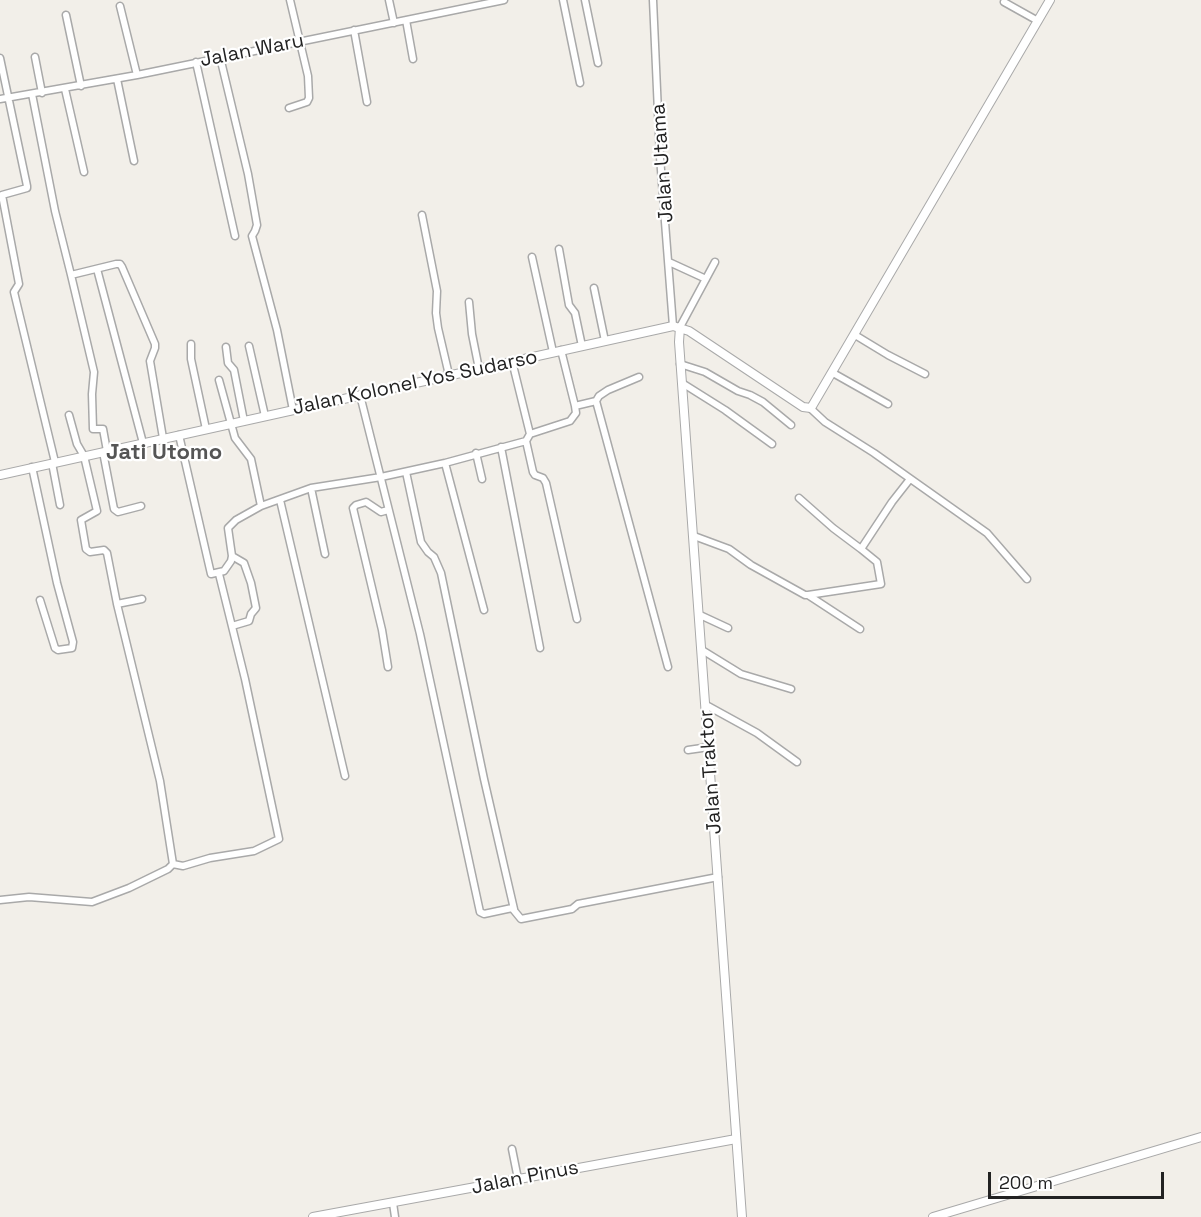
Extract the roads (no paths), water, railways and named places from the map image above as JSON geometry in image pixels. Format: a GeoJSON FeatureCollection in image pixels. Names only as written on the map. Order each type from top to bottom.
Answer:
{"type":"FeatureCollection","features":[{"type":"Feature","properties":{"kind":"street"},"geometry":{"type":"LineString","coordinates":[[289,108],[307,102],[309,98],[308,76],[290,0]]}},
{"type":"Feature","properties":{"kind":"street"},"geometry":{"type":"LineString","coordinates":[[389,0],[394,23]]}},
{"type":"Feature","properties":{"kind":"street","name":"Jalan Waru"},"geometry":{"type":"LineString","coordinates":[[4,99],[117,79],[504,0]]}},
{"type":"Feature","properties":{"kind":"street"},"geometry":{"type":"LineString","coordinates":[[563,0],[580,83]]}},
{"type":"Feature","properties":{"kind":"street"},"geometry":{"type":"LineString","coordinates":[[585,0],[598,63]]}},
{"type":"Feature","properties":{"kind":"street","name":"Jalan Utama"},"geometry":{"type":"LineString","coordinates":[[653,0],[660,157],[676,327]]}},
{"type":"Feature","properties":{"kind":"street"},"geometry":{"type":"LineString","coordinates":[[810,408],[833,373],[1050,0]]}},
{"type":"Feature","properties":{"kind":"street"},"geometry":{"type":"LineString","coordinates":[[1004,2],[1038,21]]}},
{"type":"Feature","properties":{"kind":"street"},"geometry":{"type":"LineString","coordinates":[[120,6],[137,75]]}},
{"type":"Feature","properties":{"kind":"street"},"geometry":{"type":"LineString","coordinates":[[66,15],[81,86]]}},
{"type":"Feature","properties":{"kind":"street"},"geometry":{"type":"LineString","coordinates":[[406,21],[413,59]]}},
{"type":"Feature","properties":{"kind":"street"},"geometry":{"type":"LineString","coordinates":[[354,30],[367,102]]}},
{"type":"Feature","properties":{"kind":"street"},"geometry":{"type":"LineString","coordinates":[[35,57],[42,93]]}},
{"type":"Feature","properties":{"kind":"street"},"geometry":{"type":"LineString","coordinates":[[220,57],[248,174],[256,225],[252,236],[278,330],[293,410]]}},
{"type":"Feature","properties":{"kind":"street"},"geometry":{"type":"LineString","coordinates":[[0,58],[4,99],[27,186],[27,188],[2,195],[19,284],[14,292],[53,463],[60,505]]}},
{"type":"Feature","properties":{"kind":"street"},"geometry":{"type":"LineString","coordinates":[[196,62],[234,236]]}},
{"type":"Feature","properties":{"kind":"street"},"geometry":{"type":"LineString","coordinates":[[117,79],[134,161]]}},
{"type":"Feature","properties":{"kind":"street"},"geometry":{"type":"LineString","coordinates":[[65,89],[84,172]]}},
{"type":"Feature","properties":{"kind":"street"},"geometry":{"type":"LineString","coordinates":[[32,94],[53,201],[94,372],[93,429],[103,429],[114,509],[118,512],[141,506]]}},
{"type":"Feature","properties":{"kind":"street"},"geometry":{"type":"LineString","coordinates":[[422,215],[437,291],[438,328],[449,375]]}},
{"type":"Feature","properties":{"kind":"street"},"geometry":{"type":"LineString","coordinates":[[559,249],[568,304],[575,313],[582,346]]}},
{"type":"Feature","properties":{"kind":"street"},"geometry":{"type":"LineString","coordinates":[[532,257],[576,412],[570,421],[530,434],[526,441],[533,472],[543,478],[546,483],[577,620]]}},
{"type":"Feature","properties":{"kind":"street"},"geometry":{"type":"LineString","coordinates":[[669,262],[706,279]]}},
{"type":"Feature","properties":{"kind":"street"},"geometry":{"type":"LineString","coordinates":[[715,262],[676,327],[689,331],[803,407],[810,408],[825,422],[987,533],[1027,579]]}},
{"type":"Feature","properties":{"kind":"street"},"geometry":{"type":"LineString","coordinates":[[71,275],[120,264],[155,344],[150,361],[163,438]]}},
{"type":"Feature","properties":{"kind":"street"},"geometry":{"type":"LineString","coordinates":[[97,268],[143,443]]}},
{"type":"Feature","properties":{"kind":"street"},"geometry":{"type":"LineString","coordinates":[[594,288],[605,341]]}},
{"type":"Feature","properties":{"kind":"street"},"geometry":{"type":"LineString","coordinates":[[469,302],[479,369]]}},
{"type":"Feature","properties":{"kind":"street","name":"Jalan Kolonel Yos Sudarso"},"geometry":{"type":"LineString","coordinates":[[0,475],[557,351],[676,327]]}},
{"type":"Feature","properties":{"kind":"street","name":"Jalan Traktor"},"geometry":{"type":"LineString","coordinates":[[676,327],[700,615],[742,1217]]}},
{"type":"Feature","properties":{"kind":"street"},"geometry":{"type":"LineString","coordinates":[[855,335],[925,374]]}},
{"type":"Feature","properties":{"kind":"street"},"geometry":{"type":"LineString","coordinates":[[191,344],[193,367],[206,429]]}},
{"type":"Feature","properties":{"kind":"street"},"geometry":{"type":"LineString","coordinates":[[249,346],[265,416]]}},
{"type":"Feature","properties":{"kind":"street"},"geometry":{"type":"LineString","coordinates":[[226,347],[228,363],[234,370],[244,421]]}},
{"type":"Feature","properties":{"kind":"street"},"geometry":{"type":"LineString","coordinates":[[512,361],[530,434]]}},
{"type":"Feature","properties":{"kind":"street"},"geometry":{"type":"LineString","coordinates":[[680,364],[705,372],[763,402],[791,425]]}},
{"type":"Feature","properties":{"kind":"street"},"geometry":{"type":"LineString","coordinates":[[833,373],[888,404]]}},
{"type":"Feature","properties":{"kind":"street"},"geometry":{"type":"LineString","coordinates":[[575,406],[596,401],[608,390],[639,377]]}},
{"type":"Feature","properties":{"kind":"street"},"geometry":{"type":"LineString","coordinates":[[219,380],[236,440],[251,459],[261,506]]}},
{"type":"Feature","properties":{"kind":"street"},"geometry":{"type":"LineString","coordinates":[[682,383],[772,444]]}},
{"type":"Feature","properties":{"kind":"street"},"geometry":{"type":"LineString","coordinates":[[360,395],[403,562],[480,911],[482,914],[514,909]]}},
{"type":"Feature","properties":{"kind":"street"},"geometry":{"type":"LineString","coordinates":[[596,401],[668,667]]}},
{"type":"Feature","properties":{"kind":"street"},"geometry":{"type":"LineString","coordinates":[[69,416],[77,444],[84,456],[97,512],[81,519],[86,549],[90,552],[104,550],[107,552],[117,604],[160,781],[173,864]]}},
{"type":"Feature","properties":{"kind":"street"},"geometry":{"type":"LineString","coordinates":[[179,435],[211,573],[219,574],[229,567],[232,556],[228,528],[236,520],[261,506],[310,488],[406,472],[526,441]]}},
{"type":"Feature","properties":{"kind":"street"},"geometry":{"type":"LineString","coordinates":[[501,447],[540,648]]}},
{"type":"Feature","properties":{"kind":"street"},"geometry":{"type":"LineString","coordinates":[[476,453],[482,479]]}},
{"type":"Feature","properties":{"kind":"street"},"geometry":{"type":"LineString","coordinates":[[445,463],[484,610]]}},
{"type":"Feature","properties":{"kind":"street"},"geometry":{"type":"LineString","coordinates":[[32,467],[57,583],[73,642],[72,648],[58,650],[55,648],[40,600]]}},
{"type":"Feature","properties":{"kind":"street"},"geometry":{"type":"LineString","coordinates":[[406,472],[421,542],[434,557],[441,573],[484,779],[517,917],[521,919],[572,909],[578,904],[718,877]]}},
{"type":"Feature","properties":{"kind":"street"},"geometry":{"type":"LineString","coordinates":[[861,549],[910,479]]}},
{"type":"Feature","properties":{"kind":"street"},"geometry":{"type":"LineString","coordinates":[[310,488],[325,554]]}},
{"type":"Feature","properties":{"kind":"street"},"geometry":{"type":"LineString","coordinates":[[799,498],[877,562],[881,584],[808,595]]}},
{"type":"Feature","properties":{"kind":"street"},"geometry":{"type":"LineString","coordinates":[[280,500],[345,776]]}},
{"type":"Feature","properties":{"kind":"street"},"geometry":{"type":"LineString","coordinates":[[388,510],[381,512],[366,502],[353,508],[382,630],[388,667]]}},
{"type":"Feature","properties":{"kind":"street"},"geometry":{"type":"LineString","coordinates":[[694,536],[729,549],[751,566],[808,595],[860,629]]}},
{"type":"Feature","properties":{"kind":"street"},"geometry":{"type":"LineString","coordinates":[[232,556],[239,558],[246,567],[255,608],[250,614],[249,621],[232,626]]}},
{"type":"Feature","properties":{"kind":"street"},"geometry":{"type":"LineString","coordinates":[[173,864],[183,866],[210,858],[254,851],[279,839],[219,574]]}},
{"type":"Feature","properties":{"kind":"street"},"geometry":{"type":"LineString","coordinates":[[117,604],[142,599]]}},
{"type":"Feature","properties":{"kind":"street"},"geometry":{"type":"LineString","coordinates":[[700,615],[728,628]]}},
{"type":"Feature","properties":{"kind":"street"},"geometry":{"type":"LineString","coordinates":[[702,650],[741,674],[791,689]]}},
{"type":"Feature","properties":{"kind":"street"},"geometry":{"type":"LineString","coordinates":[[706,705],[757,733],[797,762]]}},
{"type":"Feature","properties":{"kind":"street"},"geometry":{"type":"LineString","coordinates":[[688,750],[709,747]]}},
{"type":"Feature","properties":{"kind":"street"},"geometry":{"type":"LineString","coordinates":[[0,900],[29,897],[92,902],[129,888],[168,869],[173,864]]}},
{"type":"Feature","properties":{"kind":"street"},"geometry":{"type":"LineString","coordinates":[[933,1217],[1201,1137]]}},
{"type":"Feature","properties":{"kind":"street","name":"Jalan Pinus"},"geometry":{"type":"LineString","coordinates":[[313,1217],[736,1139]]}},
{"type":"Feature","properties":{"kind":"street"},"geometry":{"type":"LineString","coordinates":[[512,1149],[518,1179]]}},
{"type":"Feature","properties":{"kind":"street"},"geometry":{"type":"LineString","coordinates":[[393,1203],[395,1217]]}},
{"type":"Feature","properties":{"kind":"district","name":"Jati Utomo"},"geometry":{"type":"Point","coordinates":[164,453]}}]}
